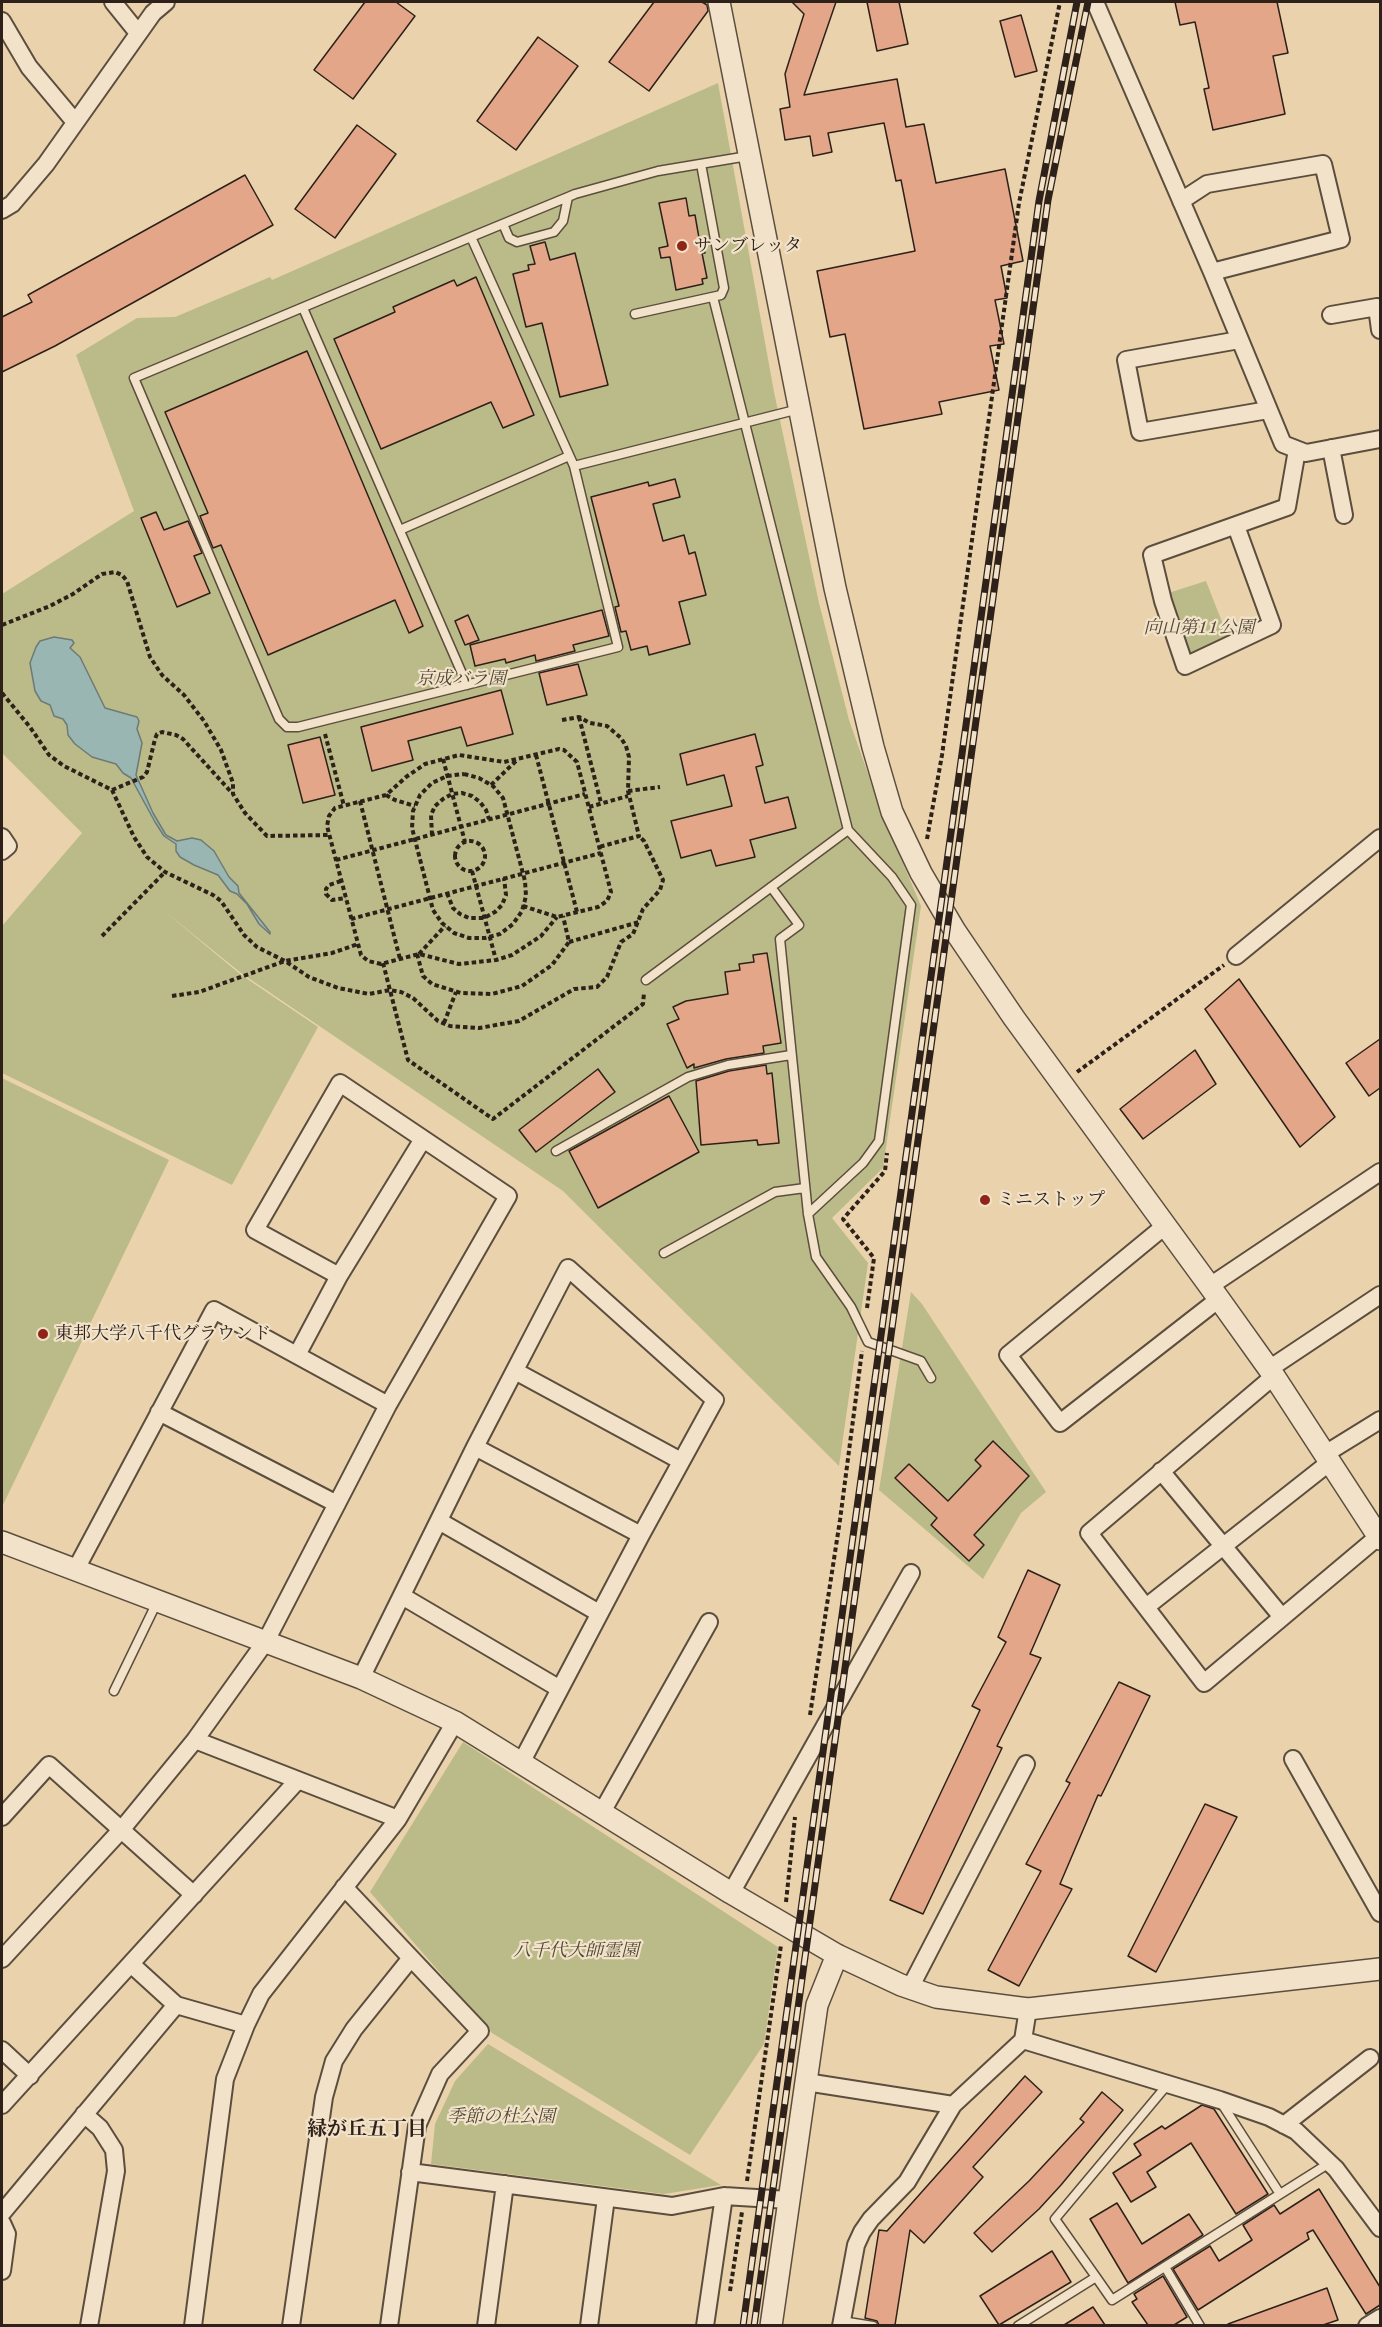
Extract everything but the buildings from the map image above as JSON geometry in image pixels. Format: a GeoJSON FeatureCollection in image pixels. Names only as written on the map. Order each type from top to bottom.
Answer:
{"type":"FeatureCollection","features":[{"type":"Feature","properties":{"kind":"street"},"geometry":{"type":"LineString","coordinates":[[113,2],[138,33]]}},
{"type":"Feature","properties":{"kind":"street"},"geometry":{"type":"LineString","coordinates":[[2,210],[12,204],[46,164],[138,33],[153,13],[166,2]]}},
{"type":"Feature","properties":{"kind":"street"},"geometry":{"type":"LineString","coordinates":[[719,2],[835,588],[873,747],[892,812],[921,873],[955,931],[1062,1083],[1215,1292],[1271,1373],[1380,1538],[1204,1683],[1089,1533],[1271,1373],[1380,1295]]}},
{"type":"Feature","properties":{"kind":"street"},"geometry":{"type":"LineString","coordinates":[[1095,2],[1212,272],[1282,444],[1306,453],[1380,439]]}},
{"type":"Feature","properties":{"kind":"street"},"geometry":{"type":"LineString","coordinates":[[2,21],[29,67],[75,122]]}},
{"type":"Feature","properties":{"kind":"street"},"geometry":{"type":"LineString","coordinates":[[1181,201],[1207,184],[1323,164],[1341,239],[1212,272]]}},
{"type":"Feature","properties":{"kind":"street"},"geometry":{"type":"LineString","coordinates":[[1331,315],[1377,307],[1380,330]]}},
{"type":"Feature","properties":{"kind":"street"},"geometry":{"type":"LineString","coordinates":[[1239,340],[1126,360],[1140,432],[1268,410]]}},
{"type":"Feature","properties":{"kind":"street"},"geometry":{"type":"LineString","coordinates":[[1331,448],[1344,515]]}},
{"type":"Feature","properties":{"kind":"street"},"geometry":{"type":"LineString","coordinates":[[1236,526],[1272,625],[1185,666],[1152,555],[1287,507],[1296,450]]}},
{"type":"Feature","properties":{"kind":"street"},"geometry":{"type":"LineString","coordinates":[[2,837],[8,846],[2,851]]}},
{"type":"Feature","properties":{"kind":"street"},"geometry":{"type":"LineString","coordinates":[[1236,956],[1380,838]]}},
{"type":"Feature","properties":{"kind":"street"},"geometry":{"type":"LineString","coordinates":[[2,1959],[122,1829],[195,1740],[266,1641],[388,1405],[508,1196],[340,1083],[255,1230],[339,1276]]}},
{"type":"Feature","properties":{"kind":"street"},"geometry":{"type":"LineString","coordinates":[[297,1355],[339,1276],[423,1139]]}},
{"type":"Feature","properties":{"kind":"street"},"geometry":{"type":"LineString","coordinates":[[1166,1225],[1008,1355],[1060,1423],[1215,1292],[1380,1172]]}},
{"type":"Feature","properties":{"kind":"street"},"geometry":{"type":"LineString","coordinates":[[361,1678],[568,1268],[715,1400],[521,1762]]}},
{"type":"Feature","properties":{"kind":"street"},"geometry":{"type":"LineString","coordinates":[[76,1569],[214,1310],[388,1405]]}},
{"type":"Feature","properties":{"kind":"street"},"geometry":{"type":"LineString","coordinates":[[515,1371],[681,1461]]}},
{"type":"Feature","properties":{"kind":"street"},"geometry":{"type":"LineString","coordinates":[[159,1412],[337,1504]]}},
{"type":"Feature","properties":{"kind":"street"},"geometry":{"type":"LineString","coordinates":[[1146,1607],[1327,1458],[1380,1420]]}},
{"type":"Feature","properties":{"kind":"street"},"geometry":{"type":"LineString","coordinates":[[476,1447],[641,1535]]}},
{"type":"Feature","properties":{"kind":"street"},"geometry":{"type":"LineString","coordinates":[[1161,1472],[1282,1617]]}},
{"type":"Feature","properties":{"kind":"street"},"geometry":{"type":"LineString","coordinates":[[439,1521],[599,1613]]}},
{"type":"Feature","properties":{"kind":"street"},"geometry":{"type":"LineString","coordinates":[[2,1542],[361,1678],[455,1722],[731,1893],[837,1955],[910,1988],[936,1997],[1028,2009],[1380,1969]]}},
{"type":"Feature","properties":{"kind":"street"},"geometry":{"type":"LineString","coordinates":[[731,1893],[911,1573]]}},
{"type":"Feature","properties":{"kind":"street"},"geometry":{"type":"LineString","coordinates":[[402,1596],[560,1689]]}},
{"type":"Feature","properties":{"kind":"street"},"geometry":{"type":"LineString","coordinates":[[602,1812],[709,1622]]}},
{"type":"Feature","properties":{"kind":"street"},"geometry":{"type":"LineString","coordinates":[[193,2325],[225,2079],[246,2025],[261,1994],[398,1819],[455,1722]]}},
{"type":"Feature","properties":{"kind":"street"},"geometry":{"type":"LineString","coordinates":[[195,1740],[398,1819]]}},
{"type":"Feature","properties":{"kind":"street"},"geometry":{"type":"LineString","coordinates":[[1293,1759],[1380,1913]]}},
{"type":"Feature","properties":{"kind":"street"},"geometry":{"type":"LineString","coordinates":[[910,1988],[1026,1764]]}},
{"type":"Feature","properties":{"kind":"street"},"geometry":{"type":"LineString","coordinates":[[2,1817],[49,1766],[194,1895]]}},
{"type":"Feature","properties":{"kind":"street"},"geometry":{"type":"LineString","coordinates":[[2,2105],[298,1780]]}},
{"type":"Feature","properties":{"kind":"street"},"geometry":{"type":"LineString","coordinates":[[344,1887],[480,2031],[440,2074],[417,2126],[389,2325]]}},
{"type":"Feature","properties":{"kind":"street"},"geometry":{"type":"LineString","coordinates":[[771,2325],[817,2005],[837,1955]]}},
{"type":"Feature","properties":{"kind":"street"},"geometry":{"type":"LineString","coordinates":[[291,2325],[324,2097],[334,2061],[354,2029],[411,1958]]}},
{"type":"Feature","properties":{"kind":"street"},"geometry":{"type":"LineString","coordinates":[[131,1964],[176,2005],[246,2025]]}},
{"type":"Feature","properties":{"kind":"street"},"geometry":{"type":"LineString","coordinates":[[2,2213],[176,2005]]}},
{"type":"Feature","properties":{"kind":"street"},"geometry":{"type":"LineString","coordinates":[[842,2323],[856,2244],[862,2232],[871,2219],[907,2182],[953,2105],[1023,2040],[1028,2009]]}},
{"type":"Feature","properties":{"kind":"street"},"geometry":{"type":"LineString","coordinates":[[1023,2040],[1220,2100],[1296,2131],[1331,2162],[1380,2228]]}},
{"type":"Feature","properties":{"kind":"street"},"geometry":{"type":"LineString","coordinates":[[2,2050],[30,2076]]}},
{"type":"Feature","properties":{"kind":"street"},"geometry":{"type":"LineString","coordinates":[[1284,2125],[1370,2058]]}},
{"type":"Feature","properties":{"kind":"street"},"geometry":{"type":"LineString","coordinates":[[806,2082],[953,2105]]}},
{"type":"Feature","properties":{"kind":"street"},"geometry":{"type":"LineString","coordinates":[[84,2114],[100,2128],[114,2150],[116,2171],[89,2325]]}},
{"type":"Feature","properties":{"kind":"street"},"geometry":{"type":"LineString","coordinates":[[410,2172],[672,2206],[724,2196],[789,2200]]}},
{"type":"Feature","properties":{"kind":"street"},"geometry":{"type":"LineString","coordinates":[[486,2325],[505,2184]]}},
{"type":"Feature","properties":{"kind":"street"},"geometry":{"type":"LineString","coordinates":[[705,2325],[724,2196]]}},
{"type":"Feature","properties":{"kind":"street"},"geometry":{"type":"LineString","coordinates":[[589,2325],[606,2198]]}},
{"type":"Feature","properties":{"kind":"street"},"geometry":{"type":"LineString","coordinates":[[2,2223],[7,2235],[2,2271]]}},
{"type":"Feature","properties":{"kind":"street"},"geometry":{"type":"LineString","coordinates":[[1367,2325],[1380,2318]]}},
{"type":"Feature","properties":{"kind":"lane"},"geometry":{"type":"LineString","coordinates":[[471,237],[574,466],[618,647],[298,728],[287,727],[279,719],[134,378],[303,308],[471,237],[568,197],[658,171],[749,156]]}},
{"type":"Feature","properties":{"kind":"lane"},"geometry":{"type":"LineString","coordinates":[[635,314],[721,295],[724,288],[701,164]]}},
{"type":"Feature","properties":{"kind":"lane"},"geometry":{"type":"LineString","coordinates":[[503,224],[509,238],[517,242],[554,232],[563,221],[568,197]]}},
{"type":"Feature","properties":{"kind":"lane"},"geometry":{"type":"LineString","coordinates":[[713,297],[848,830],[892,877],[911,905],[879,1141],[863,1163],[808,1214]]}},
{"type":"Feature","properties":{"kind":"lane"},"geometry":{"type":"LineString","coordinates":[[303,308],[467,685]]}},
{"type":"Feature","properties":{"kind":"lane"},"geometry":{"type":"LineString","coordinates":[[574,466],[799,409]]}},
{"type":"Feature","properties":{"kind":"lane"},"geometry":{"type":"LineString","coordinates":[[400,530],[569,456]]}},
{"type":"Feature","properties":{"kind":"lane"},"geometry":{"type":"LineString","coordinates":[[646,980],[848,830]]}},
{"type":"Feature","properties":{"kind":"lane"},"geometry":{"type":"LineString","coordinates":[[771,887],[799,925],[780,939],[808,1214],[816,1257],[851,1306],[868,1342],[921,1361],[931,1378]]}},
{"type":"Feature","properties":{"kind":"lane"},"geometry":{"type":"LineString","coordinates":[[556,1151],[688,1077],[728,1065],[791,1055]]}},
{"type":"Feature","properties":{"kind":"lane"},"geometry":{"type":"LineString","coordinates":[[664,1253],[775,1192],[806,1188]]}},
{"type":"Feature","properties":{"kind":"lane"},"geometry":{"type":"LineString","coordinates":[[114,1691],[158,1600]]}},
{"type":"Feature","properties":{"kind":"lane"},"geometry":{"type":"LineString","coordinates":[[1168,2084],[1055,2219],[1112,2300],[1331,2162]]}},
{"type":"Feature","properties":{"kind":"lane"},"geometry":{"type":"LineString","coordinates":[[1220,2100],[1280,2194]]}},
{"type":"Feature","properties":{"kind":"lane"},"geometry":{"type":"LineString","coordinates":[[1165,2267],[1200,2325]]}},
{"type":"Feature","properties":{"kind":"lane"},"geometry":{"type":"LineString","coordinates":[[1018,2325],[1096,2277]]}},
{"type":"Feature","properties":{"kind":"lane"},"geometry":{"type":"LineString","coordinates":[[842,2323],[873,2325]]}},
{"type":"Feature","properties":{"kind":"path"},"geometry":{"type":"LineString","coordinates":[[921,873],[942,755],[1019,203],[1060,2]]}},
{"type":"Feature","properties":{"kind":"path"},"geometry":{"type":"LineString","coordinates":[[2,625],[50,606],[73,594],[102,574],[115,572],[122,575],[127,580],[150,657],[162,675],[184,695],[204,721],[221,750],[232,783],[233,794]]}},
{"type":"Feature","properties":{"kind":"path"},"geometry":{"type":"LineString","coordinates":[[2,693],[49,755],[64,766],[112,790],[134,837],[147,857],[165,872],[213,895],[244,936],[257,947],[285,961],[309,977],[338,988],[369,994],[390,990],[401,992],[413,998],[438,1021],[465,1028],[479,1028],[519,1020],[574,989],[597,987],[608,977],[621,942],[633,934],[643,909],[660,891],[663,880],[644,841],[639,836],[628,794],[629,757],[621,738],[607,726],[590,723],[579,717],[562,720]]}},
{"type":"Feature","properties":{"kind":"path"},"geometry":{"type":"LineString","coordinates":[[579,717],[602,803]]}},
{"type":"Feature","properties":{"kind":"path"},"geometry":{"type":"LineString","coordinates":[[322,722],[344,806]]}},
{"type":"Feature","properties":{"kind":"path"},"geometry":{"type":"LineString","coordinates":[[112,790],[143,777],[147,772],[157,734],[168,732],[183,739],[267,836],[330,835]]}},
{"type":"Feature","properties":{"kind":"path"},"geometry":{"type":"LineString","coordinates":[[523,906],[557,917],[597,907],[609,897],[610,892],[601,853],[577,762],[568,752],[559,749],[504,762],[459,755],[443,759],[425,764],[386,795],[335,808],[329,816],[327,826],[358,944],[363,958],[374,963],[383,963],[418,954],[459,964],[496,960],[512,955],[541,936],[557,917]]}},
{"type":"Feature","properties":{"kind":"path"},"geometry":{"type":"LineString","coordinates":[[536,755],[577,912]]}},
{"type":"Feature","properties":{"kind":"path"},"geometry":{"type":"LineString","coordinates":[[443,759],[465,842]]}},
{"type":"Feature","properties":{"kind":"path"},"geometry":{"type":"LineString","coordinates":[[491,785],[518,760]]}},
{"type":"Feature","properties":{"kind":"path"},"geometry":{"type":"LineString","coordinates":[[464,774],[479,778],[491,785],[503,798],[523,874],[526,896],[513,924],[500,934],[469,938],[454,933],[445,926],[433,910],[412,828],[415,806],[420,795],[432,783],[448,776],[464,774]]}},
{"type":"Feature","properties":{"kind":"path"},"geometry":{"type":"LineString","coordinates":[[588,807],[628,794],[660,788]]}},
{"type":"Feature","properties":{"kind":"path"},"geometry":{"type":"LineString","coordinates":[[432,835],[431,815],[435,806],[452,794],[462,793],[472,796],[480,802],[489,819]]}},
{"type":"Feature","properties":{"kind":"path"},"geometry":{"type":"LineString","coordinates":[[336,860],[585,794]]}},
{"type":"Feature","properties":{"kind":"path"},"geometry":{"type":"LineString","coordinates":[[386,795],[415,806]]}},
{"type":"Feature","properties":{"kind":"path"},"geometry":{"type":"LineString","coordinates":[[360,801],[400,959]]}},
{"type":"Feature","properties":{"kind":"path"},"geometry":{"type":"LineString","coordinates":[[599,847],[639,836]]}},
{"type":"Feature","properties":{"kind":"path"},"geometry":{"type":"LineString","coordinates":[[465,842],[475,842],[485,852],[484,862],[472,871],[463,869],[457,862],[456,853],[465,842]]}},
{"type":"Feature","properties":{"kind":"path"},"geometry":{"type":"LineString","coordinates":[[351,919],[601,853]]}},
{"type":"Feature","properties":{"kind":"path"},"geometry":{"type":"LineString","coordinates":[[472,871],[496,960]]}},
{"type":"Feature","properties":{"kind":"path"},"geometry":{"type":"LineString","coordinates":[[102,936],[165,872]]}},
{"type":"Feature","properties":{"kind":"path"},"geometry":{"type":"LineString","coordinates":[[447,893],[453,908],[460,914],[469,918],[484,918],[502,905],[506,895],[504,878]]}},
{"type":"Feature","properties":{"kind":"path"},"geometry":{"type":"LineString","coordinates":[[341,881],[329,885],[326,894],[332,900],[346,898]]}},
{"type":"Feature","properties":{"kind":"path"},"geometry":{"type":"LineString","coordinates":[[563,916],[569,942]]}},
{"type":"Feature","properties":{"kind":"path"},"geometry":{"type":"LineString","coordinates":[[418,954],[423,976],[432,984],[456,992],[492,994],[522,986],[552,965],[569,942],[639,922]]}},
{"type":"Feature","properties":{"kind":"path"},"geometry":{"type":"LineString","coordinates":[[418,954],[445,926]]}},
{"type":"Feature","properties":{"kind":"path"},"geometry":{"type":"LineString","coordinates":[[172,996],[199,992],[285,961],[332,953],[358,944]]}},
{"type":"Feature","properties":{"kind":"path"},"geometry":{"type":"LineString","coordinates":[[1062,1083],[1236,956]]}},
{"type":"Feature","properties":{"kind":"path"},"geometry":{"type":"LineString","coordinates":[[383,963],[408,1060],[493,1119],[643,1004],[646,980]]}},
{"type":"Feature","properties":{"kind":"path"},"geometry":{"type":"LineString","coordinates":[[444,1023],[456,992]]}},
{"type":"Feature","properties":{"kind":"path"},"geometry":{"type":"LineString","coordinates":[[866,1318],[874,1258],[843,1219],[885,1171],[888,1147]]}},
{"type":"Feature","properties":{"kind":"path"},"geometry":{"type":"LineString","coordinates":[[809,1719],[840,1520],[863,1342]]}},
{"type":"Feature","properties":{"kind":"path"},"geometry":{"type":"LineString","coordinates":[[785,1907],[795,1812]]}},
{"type":"Feature","properties":{"kind":"path"},"geometry":{"type":"LineString","coordinates":[[746,2188],[781,1942]]}},
{"type":"Feature","properties":{"kind":"path"},"geometry":{"type":"LineString","coordinates":[[728,2302],[743,2211]]}},
{"type":"Feature","properties":{"kind":"green space","name":"京成バラ園"},"geometry":{"type":"Polygon","coordinates":[[[718,83],[774,392],[819,603],[849,720],[883,816],[921,906],[883,1168],[832,1218],[868,1263],[839,1466],[563,1191],[241,973],[163,910],[240,974],[318,1027],[232,1185],[2,1073],[2,926],[82,833],[2,753],[2,594],[134,511],[76,355],[137,318],[175,317],[270,277],[272,280],[718,83]]]}},
{"type":"Feature","properties":{"kind":"green space","name":"向山第11公園"},"geometry":{"type":"Polygon","coordinates":[[[1206,581],[1231,645],[1185,666],[1162,595],[1206,581]]]}},
{"type":"Feature","properties":{"kind":"green space","name":"東邦大学八千代グラウンド"},"geometry":{"type":"Polygon","coordinates":[[[2,1078],[169,1160],[2,1507],[2,1078]]]}},
{"type":"Feature","properties":{"kind":"green space"},"geometry":{"type":"Polygon","coordinates":[[[911,1292],[922,1304],[1046,1492],[1021,1513],[983,1579],[879,1490],[911,1292]]]}},
{"type":"Feature","properties":{"kind":"green space","name":"八千代大師霊園"},"geometry":{"type":"Polygon","coordinates":[[[463,1742],[778,1947],[764,2044],[690,2155],[492,2033],[370,1892],[463,1742]]]}},
{"type":"Feature","properties":{"kind":"green space","name":"季節の杜公園"},"geometry":{"type":"Polygon","coordinates":[[[488,2044],[721,2185],[664,2194],[431,2164],[435,2124],[455,2081],[488,2044]]]}},
{"type":"Feature","properties":{"kind":"water"},"geometry":{"type":"Polygon","coordinates":[[[54,637],[72,640],[74,643],[70,648],[80,657],[105,708],[137,717],[139,721],[137,729],[142,743],[136,775],[166,835],[177,841],[192,838],[201,840],[214,851],[229,877],[238,886],[239,893],[270,934],[259,924],[247,904],[237,894],[230,891],[218,875],[180,857],[176,851],[176,844],[164,836],[131,778],[123,773],[116,764],[92,757],[75,744],[68,735],[67,725],[63,719],[54,716],[50,705],[41,701],[35,691],[30,663],[40,641],[54,637]]]}},
{"type":"Feature","properties":{"kind":"railway"},"geometry":{"type":"LineString","coordinates":[[743,2326],[1039,201],[1077,2]]}},
{"type":"Feature","properties":{"kind":"railway"},"geometry":{"type":"LineString","coordinates":[[754,2326],[1048,200],[1088,2]]}},
{"type":"Feature","properties":{"kind":"place","name":"サンブレッタ"},"geometry":{"type":"Point","coordinates":[682,246]}},
{"type":"Feature","properties":{"kind":"place","name":"ミニストップ"},"geometry":{"type":"Point","coordinates":[985,1200]}},
{"type":"Feature","properties":{"kind":"place","name":"東邦大学八千代グラウンド"},"geometry":{"type":"Point","coordinates":[43,1334]}},
{"type":"Feature","properties":{"kind":"district","name":"緑が丘五丁目"},"geometry":{"type":"Point","coordinates":[367,2130]}}]}
